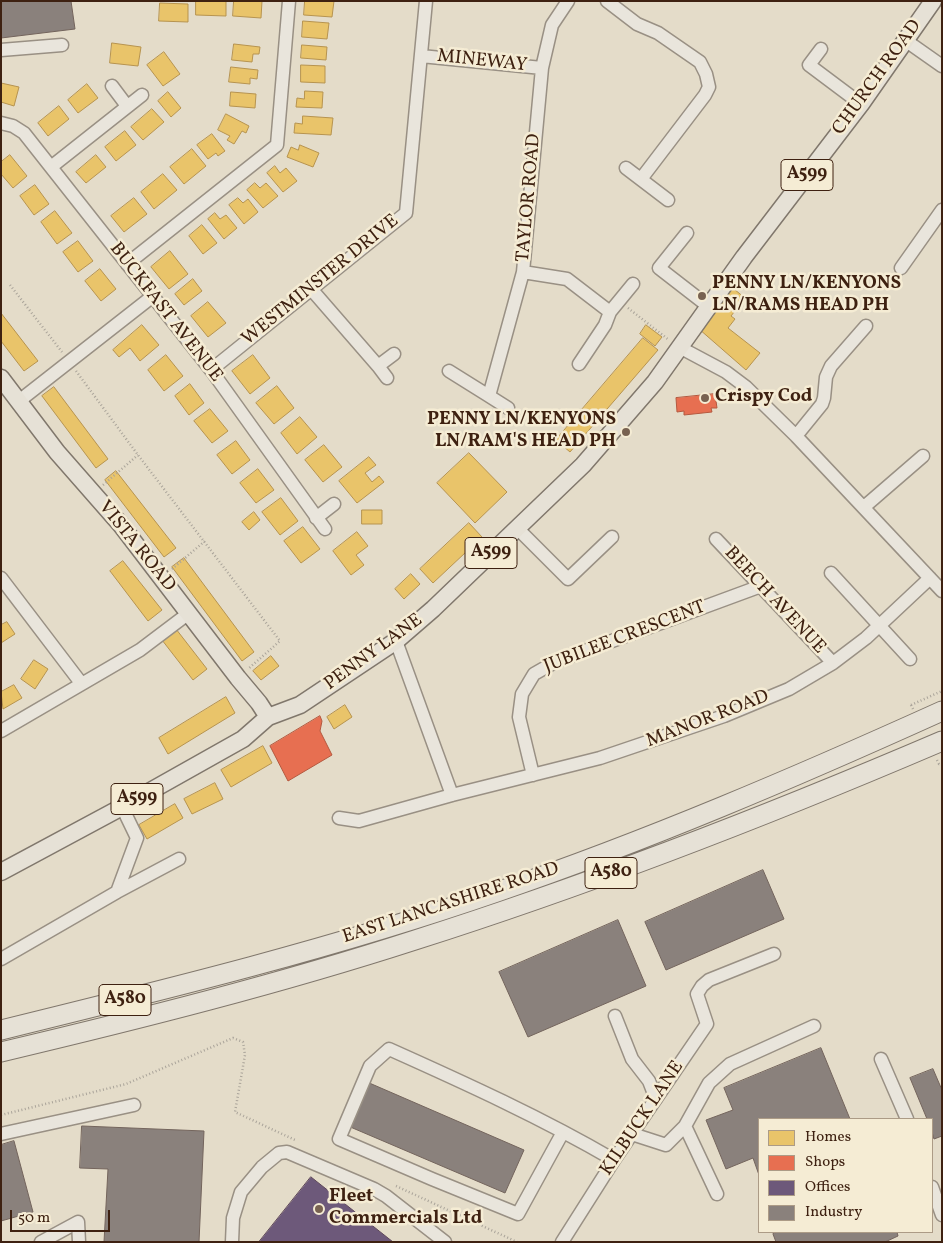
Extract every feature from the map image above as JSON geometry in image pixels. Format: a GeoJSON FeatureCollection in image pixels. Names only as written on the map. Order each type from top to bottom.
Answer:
{"type":"FeatureCollection","features":[{"type":"Feature","properties":{"kind":"highway","name":"EAST LANCASHIRE ROAD"},"geometry":{"type":"LineString","coordinates":[[1,1030],[171,989],[280,959],[496,892],[617,849],[764,789],[942,711]]}},
{"type":"Feature","properties":{"kind":"highway","name":"EAST LANCASHIRE ROAD"},"geometry":{"type":"LineString","coordinates":[[1,1052],[272,983],[413,941],[534,901],[764,815],[942,741]]}},
{"type":"Feature","properties":{"kind":"main road","name":"CHURCH ROAD"},"geometry":{"type":"LineString","coordinates":[[681,348],[708,306],[861,104],[933,1]]}},
{"type":"Feature","properties":{"kind":"main road","name":"PENNY LANE"},"geometry":{"type":"LineString","coordinates":[[1,872],[243,739],[268,717],[300,705],[396,641],[583,465],[655,382],[681,348]]}},
{"type":"Feature","properties":{"kind":"main road","name":"VISTA ROAD"},"geometry":{"type":"LineString","coordinates":[[1,378],[57,452],[92,494],[121,524],[268,717]]}},
{"type":"Feature","properties":{"kind":"street"},"geometry":{"type":"LineString","coordinates":[[127,264],[277,145],[289,1]]}},
{"type":"Feature","properties":{"kind":"street","name":"WESTMINSTER DRIVE"},"geometry":{"type":"LineString","coordinates":[[211,370],[406,213],[426,1]]}},
{"type":"Feature","properties":{"kind":"street","name":"TAYLOR ROAD"},"geometry":{"type":"LineString","coordinates":[[489,396],[523,272],[542,68],[552,24],[568,1]]}},
{"type":"Feature","properties":{"kind":"street"},"geometry":{"type":"LineString","coordinates":[[607,1],[637,24],[658,32],[700,62],[706,74],[709,87],[705,95],[641,179]]}},
{"type":"Feature","properties":{"kind":"street"},"geometry":{"type":"LineString","coordinates":[[905,40],[942,66]]}},
{"type":"Feature","properties":{"kind":"street"},"geometry":{"type":"LineString","coordinates":[[1,50],[62,45]]}},
{"type":"Feature","properties":{"kind":"street"},"geometry":{"type":"LineString","coordinates":[[821,49],[809,65],[861,104]]}},
{"type":"Feature","properties":{"kind":"street","name":"MINEWAY"},"geometry":{"type":"LineString","coordinates":[[421,56],[542,68]]}},
{"type":"Feature","properties":{"kind":"street"},"geometry":{"type":"LineString","coordinates":[[112,86],[127,106]]}},
{"type":"Feature","properties":{"kind":"street"},"geometry":{"type":"LineString","coordinates":[[51,167],[142,95]]}},
{"type":"Feature","properties":{"kind":"street","name":"BUCKFAST AVENUE"},"geometry":{"type":"LineString","coordinates":[[1,123],[13,126],[24,133],[211,370],[324,529]]}},
{"type":"Feature","properties":{"kind":"street"},"geometry":{"type":"LineString","coordinates":[[626,168],[668,200]]}},
{"type":"Feature","properties":{"kind":"street"},"geometry":{"type":"LineString","coordinates":[[901,268],[942,210]]}},
{"type":"Feature","properties":{"kind":"street"},"geometry":{"type":"LineString","coordinates":[[687,233],[659,268],[708,306]]}},
{"type":"Feature","properties":{"kind":"street"},"geometry":{"type":"LineString","coordinates":[[523,272],[567,279],[610,312]]}},
{"type":"Feature","properties":{"kind":"street"},"geometry":{"type":"LineString","coordinates":[[579,364],[605,325],[610,312],[633,284]]}},
{"type":"Feature","properties":{"kind":"street"},"geometry":{"type":"LineString","coordinates":[[312,290],[387,378]]}},
{"type":"Feature","properties":{"kind":"street"},"geometry":{"type":"LineString","coordinates":[[19,400],[153,296]]}},
{"type":"Feature","properties":{"kind":"street"},"geometry":{"type":"LineString","coordinates":[[796,436],[822,404],[826,377],[830,366],[865,325]]}},
{"type":"Feature","properties":{"kind":"street"},"geometry":{"type":"LineString","coordinates":[[681,348],[736,379],[796,436],[937,582]]}},
{"type":"Feature","properties":{"kind":"street"},"geometry":{"type":"LineString","coordinates":[[378,366],[394,354]]}},
{"type":"Feature","properties":{"kind":"street"},"geometry":{"type":"LineString","coordinates":[[449,371],[508,408]]}},
{"type":"Feature","properties":{"kind":"street"},"geometry":{"type":"LineString","coordinates":[[864,507],[923,456]]}},
{"type":"Feature","properties":{"kind":"street"},"geometry":{"type":"LineString","coordinates":[[316,518],[334,504]]}},
{"type":"Feature","properties":{"kind":"street"},"geometry":{"type":"LineString","coordinates":[[517,528],[568,579],[612,537]]}},
{"type":"Feature","properties":{"kind":"street","name":"BEECH AVENUE"},"geometry":{"type":"LineString","coordinates":[[716,540],[833,664]]}},
{"type":"Feature","properties":{"kind":"street"},"geometry":{"type":"LineString","coordinates":[[831,573],[910,660]]}},
{"type":"Feature","properties":{"kind":"street"},"geometry":{"type":"LineString","coordinates":[[1,578],[6,594],[81,683]]}},
{"type":"Feature","properties":{"kind":"street","name":"MANOR ROAD"},"geometry":{"type":"LineString","coordinates":[[339,818],[358,821],[452,794],[532,776],[618,753],[716,719],[789,689],[833,664],[937,582]]}},
{"type":"Feature","properties":{"kind":"street","name":"JUBILEE CRESCENT"},"geometry":{"type":"LineString","coordinates":[[532,776],[519,717],[522,694],[534,674],[555,662],[760,586]]}},
{"type":"Feature","properties":{"kind":"street"},"geometry":{"type":"LineString","coordinates":[[1,731],[140,650],[189,613]]}},
{"type":"Feature","properties":{"kind":"street"},"geometry":{"type":"LineString","coordinates":[[396,641],[452,794]]}},
{"type":"Feature","properties":{"kind":"street"},"geometry":{"type":"LineString","coordinates":[[117,892],[137,838],[122,807]]}},
{"type":"Feature","properties":{"kind":"street"},"geometry":{"type":"LineString","coordinates":[[1,960],[117,892],[179,859]]}},
{"type":"Feature","properties":{"kind":"street","name":"KILBUCK LANE"},"geometry":{"type":"LineString","coordinates":[[562,1242],[614,1160],[707,1024],[697,994],[702,986],[709,980],[774,954]]}},
{"type":"Feature","properties":{"kind":"street"},"geometry":{"type":"LineString","coordinates":[[615,1016],[632,1059],[649,1080],[656,1099]]}},
{"type":"Feature","properties":{"kind":"street"},"geometry":{"type":"LineString","coordinates":[[632,1134],[666,1145],[685,1126],[709,1082],[730,1064],[814,1026]]}},
{"type":"Feature","properties":{"kind":"street"},"geometry":{"type":"LineString","coordinates":[[563,1132],[518,1214],[432,1180],[339,1138],[370,1066],[389,1049],[516,1107],[563,1132],[614,1160]]}},
{"type":"Feature","properties":{"kind":"street"},"geometry":{"type":"LineString","coordinates":[[881,1059],[907,1118]]}},
{"type":"Feature","properties":{"kind":"street"},"geometry":{"type":"LineString","coordinates":[[1,1134],[134,1105]]}},
{"type":"Feature","properties":{"kind":"street"},"geometry":{"type":"LineString","coordinates":[[685,1126],[717,1194]]}},
{"type":"Feature","properties":{"kind":"street"},"geometry":{"type":"LineString","coordinates":[[232,1242],[233,1218],[241,1192],[262,1167],[279,1152],[287,1152],[374,1189],[386,1196],[445,1242]]}},
{"type":"Feature","properties":{"kind":"street"},"geometry":{"type":"LineString","coordinates":[[933,1190],[942,1215]]}},
{"type":"Feature","properties":{"kind":"street"},"geometry":{"type":"LineString","coordinates":[[41,1242],[78,1222],[79,1242]]}},
{"type":"Feature","properties":{"kind":"path"},"geometry":{"type":"LineString","coordinates":[[10,285],[280,641],[238,678]]}},
{"type":"Feature","properties":{"kind":"path"},"geometry":{"type":"LineString","coordinates":[[619,301],[681,348]]}},
{"type":"Feature","properties":{"kind":"path"},"geometry":{"type":"LineString","coordinates":[[92,494],[138,455]]}},
{"type":"Feature","properties":{"kind":"path"},"geometry":{"type":"LineString","coordinates":[[161,577],[205,541]]}},
{"type":"Feature","properties":{"kind":"path"},"geometry":{"type":"LineString","coordinates":[[910,708],[942,692]]}},
{"type":"Feature","properties":{"kind":"path"},"geometry":{"type":"LineString","coordinates":[[914,710],[912,705],[942,692]]}},
{"type":"Feature","properties":{"kind":"path"},"geometry":{"type":"LineString","coordinates":[[1,1115],[126,1084],[233,1038],[242,1042],[246,1055],[235,1112],[296,1141]]}},
{"type":"Feature","properties":{"kind":"path"},"geometry":{"type":"LineString","coordinates":[[394,1185],[517,1242]]}},
{"type":"Feature","properties":{"kind":"building: Homes"},"geometry":{"type":"Polygon","coordinates":[[[196,1],[226,1],[226,16],[196,15],[196,1]]]}},
{"type":"Feature","properties":{"kind":"building: Homes"},"geometry":{"type":"Polygon","coordinates":[[[234,1],[262,1],[261,18],[233,16],[234,1]]]}},
{"type":"Feature","properties":{"kind":"building: Homes"},"geometry":{"type":"Polygon","coordinates":[[[305,1],[334,1],[332,17],[304,15],[305,1]]]}},
{"type":"Feature","properties":{"kind":"building: Homes"},"geometry":{"type":"Polygon","coordinates":[[[160,3],[188,4],[188,22],[159,21],[160,3]]]}},
{"type":"Feature","properties":{"kind":"building: Homes"},"geometry":{"type":"Polygon","coordinates":[[[303,21],[329,23],[327,39],[302,37],[303,21]]]}},
{"type":"Feature","properties":{"kind":"building: Homes"},"geometry":{"type":"Polygon","coordinates":[[[112,43],[141,47],[138,66],[110,63],[112,43]]]}},
{"type":"Feature","properties":{"kind":"building: Homes"},"geometry":{"type":"Polygon","coordinates":[[[234,44],[260,47],[259,54],[253,54],[252,62],[232,60],[234,44]]]}},
{"type":"Feature","properties":{"kind":"building: Homes"},"geometry":{"type":"Polygon","coordinates":[[[302,45],[327,47],[326,60],[301,58],[302,45]]]}},
{"type":"Feature","properties":{"kind":"building: Homes"},"geometry":{"type":"Polygon","coordinates":[[[164,52],[180,74],[163,86],[147,65],[164,52]]]}},
{"type":"Feature","properties":{"kind":"building: Homes"},"geometry":{"type":"Polygon","coordinates":[[[301,65],[325,66],[325,83],[301,82],[301,65]]]}},
{"type":"Feature","properties":{"kind":"building: Homes"},"geometry":{"type":"Polygon","coordinates":[[[231,67],[258,70],[257,79],[250,78],[250,84],[229,82],[231,67]]]}},
{"type":"Feature","properties":{"kind":"building: Homes"},"geometry":{"type":"Polygon","coordinates":[[[1,83],[19,87],[14,106],[1,102],[1,83]]]}},
{"type":"Feature","properties":{"kind":"building: Homes"},"geometry":{"type":"Polygon","coordinates":[[[87,84],[98,98],[78,113],[68,100],[87,84]]]}},
{"type":"Feature","properties":{"kind":"building: Homes"},"geometry":{"type":"Polygon","coordinates":[[[305,91],[323,92],[322,108],[296,107],[297,98],[304,99],[305,91]]]}},
{"type":"Feature","properties":{"kind":"building: Homes"},"geometry":{"type":"Polygon","coordinates":[[[168,92],[181,108],[171,117],[158,101],[168,92]]]}},
{"type":"Feature","properties":{"kind":"building: Homes"},"geometry":{"type":"Polygon","coordinates":[[[231,92],[256,94],[255,108],[230,106],[231,92]]]}},
{"type":"Feature","properties":{"kind":"building: Homes"},"geometry":{"type":"Polygon","coordinates":[[[59,106],[69,119],[48,136],[38,123],[59,106]]]}},
{"type":"Feature","properties":{"kind":"building: Homes"},"geometry":{"type":"Polygon","coordinates":[[[152,109],[164,122],[143,140],[131,127],[152,109]]]}},
{"type":"Feature","properties":{"kind":"building: Homes"},"geometry":{"type":"Polygon","coordinates":[[[226,114],[249,126],[246,133],[242,131],[234,144],[227,140],[230,136],[218,130],[226,114]]]}},
{"type":"Feature","properties":{"kind":"building: Homes"},"geometry":{"type":"Polygon","coordinates":[[[303,116],[333,118],[331,135],[294,133],[295,123],[302,124],[303,116]]]}},
{"type":"Feature","properties":{"kind":"building: Homes"},"geometry":{"type":"Polygon","coordinates":[[[125,131],[136,145],[116,161],[105,147],[125,131]]]}},
{"type":"Feature","properties":{"kind":"building: Homes"},"geometry":{"type":"Polygon","coordinates":[[[212,134],[225,151],[218,156],[216,153],[208,159],[197,145],[212,134]]]}},
{"type":"Feature","properties":{"kind":"building: Homes"},"geometry":{"type":"Polygon","coordinates":[[[300,145],[319,153],[313,167],[287,157],[291,147],[298,150],[300,145]]]}},
{"type":"Feature","properties":{"kind":"building: Homes"},"geometry":{"type":"Polygon","coordinates":[[[192,149],[206,166],[184,184],[170,167],[192,149]]]}},
{"type":"Feature","properties":{"kind":"building: Homes"},"geometry":{"type":"Polygon","coordinates":[[[10,155],[27,176],[13,188],[1,174],[1,162],[10,155]]]}},
{"type":"Feature","properties":{"kind":"building: Homes"},"geometry":{"type":"Polygon","coordinates":[[[96,155],[106,167],[86,183],[76,172],[96,155]]]}},
{"type":"Feature","properties":{"kind":"building: Homes"},"geometry":{"type":"Polygon","coordinates":[[[275,166],[280,173],[286,168],[297,181],[283,192],[267,173],[275,166]]]}},
{"type":"Feature","properties":{"kind":"building: Homes"},"geometry":{"type":"Polygon","coordinates":[[[163,174],[177,190],[154,209],[141,192],[163,174]]]}},
{"type":"Feature","properties":{"kind":"building: Homes"},"geometry":{"type":"Polygon","coordinates":[[[255,183],[260,188],[266,183],[278,196],[263,208],[247,190],[255,183]]]}},
{"type":"Feature","properties":{"kind":"building: Homes"},"geometry":{"type":"Polygon","coordinates":[[[35,185],[49,204],[34,215],[20,196],[35,185]]]}},
{"type":"Feature","properties":{"kind":"building: Homes"},"geometry":{"type":"Polygon","coordinates":[[[134,198],[147,214],[124,232],[111,216],[134,198]]]}},
{"type":"Feature","properties":{"kind":"building: Homes"},"geometry":{"type":"Polygon","coordinates":[[[238,198],[243,203],[248,199],[258,212],[244,224],[229,205],[238,198]]]}},
{"type":"Feature","properties":{"kind":"building: Homes"},"geometry":{"type":"Polygon","coordinates":[[[55,211],[72,233],[57,244],[41,222],[55,211]]]}},
{"type":"Feature","properties":{"kind":"building: Homes"},"geometry":{"type":"Polygon","coordinates":[[[215,213],[220,219],[226,215],[237,228],[224,239],[208,219],[215,213]]]}},
{"type":"Feature","properties":{"kind":"building: Homes"},"geometry":{"type":"Polygon","coordinates":[[[202,225],[217,243],[203,254],[189,236],[202,225]]]}},
{"type":"Feature","properties":{"kind":"building: Homes"},"geometry":{"type":"Polygon","coordinates":[[[78,241],[93,261],[78,272],[63,252],[78,241]]]}},
{"type":"Feature","properties":{"kind":"building: Homes"},"geometry":{"type":"Polygon","coordinates":[[[170,251],[188,274],[169,289],[151,267],[170,251]]]}},
{"type":"Feature","properties":{"kind":"building: Homes"},"geometry":{"type":"Polygon","coordinates":[[[100,269],[116,289],[101,301],[85,281],[100,269]]]}},
{"type":"Feature","properties":{"kind":"building: Homes"},"geometry":{"type":"Polygon","coordinates":[[[193,279],[202,291],[184,305],[175,294],[193,279]]]}},
{"type":"Feature","properties":{"kind":"building: Homes"},"geometry":{"type":"Polygon","coordinates":[[[729,285],[745,298],[731,316],[735,319],[728,328],[760,353],[746,370],[699,329],[729,285]]]}},
{"type":"Feature","properties":{"kind":"building: Homes"},"geometry":{"type":"Polygon","coordinates":[[[208,302],[226,323],[208,337],[191,316],[208,302]]]}},
{"type":"Feature","properties":{"kind":"building: Homes"},"geometry":{"type":"Polygon","coordinates":[[[1,313],[38,361],[24,371],[1,341],[1,313]]]}},
{"type":"Feature","properties":{"kind":"building: Homes"},"geometry":{"type":"Polygon","coordinates":[[[142,325],[159,345],[140,361],[130,348],[119,357],[113,350],[142,325]]]}},
{"type":"Feature","properties":{"kind":"building: Homes"},"geometry":{"type":"Polygon","coordinates":[[[646,325],[662,337],[655,346],[640,334],[646,325]]]}},
{"type":"Feature","properties":{"kind":"building: Homes"},"geometry":{"type":"Polygon","coordinates":[[[643,338],[658,350],[570,452],[556,440],[643,338]]]}},
{"type":"Feature","properties":{"kind":"building: Homes"},"geometry":{"type":"Polygon","coordinates":[[[166,355],[183,376],[164,391],[148,370],[166,355]]]}},
{"type":"Feature","properties":{"kind":"building: Homes"},"geometry":{"type":"Polygon","coordinates":[[[253,355],[270,378],[250,394],[232,371],[253,355]]]}},
{"type":"Feature","properties":{"kind":"building: Homes"},"geometry":{"type":"Polygon","coordinates":[[[190,384],[204,403],[189,415],[175,396],[190,384]]]}},
{"type":"Feature","properties":{"kind":"building: Homes"},"geometry":{"type":"Polygon","coordinates":[[[277,386],[294,408],[274,424],[256,403],[277,386]]]}},
{"type":"Feature","properties":{"kind":"building: Homes"},"geometry":{"type":"Polygon","coordinates":[[[54,387],[108,459],[96,468],[42,396],[54,387]]]}},
{"type":"Feature","properties":{"kind":"building: Homes"},"geometry":{"type":"Polygon","coordinates":[[[210,409],[228,431],[212,443],[194,421],[210,409]]]}},
{"type":"Feature","properties":{"kind":"building: Homes"},"geometry":{"type":"Polygon","coordinates":[[[300,417],[317,437],[297,454],[281,433],[300,417]]]}},
{"type":"Feature","properties":{"kind":"building: Homes"},"geometry":{"type":"Polygon","coordinates":[[[236,441],[250,460],[232,474],[217,455],[236,441]]]}},
{"type":"Feature","properties":{"kind":"building: Homes"},"geometry":{"type":"Polygon","coordinates":[[[324,445],[342,467],[323,482],[305,460],[324,445]]]}},
{"type":"Feature","properties":{"kind":"building: Homes"},"geometry":{"type":"Polygon","coordinates":[[[469,453],[507,492],[475,523],[437,483],[469,453]]]}},
{"type":"Feature","properties":{"kind":"building: Homes"},"geometry":{"type":"Polygon","coordinates":[[[369,457],[376,465],[365,473],[372,482],[379,476],[384,482],[357,503],[339,481],[369,457]]]}},
{"type":"Feature","properties":{"kind":"building: Homes"},"geometry":{"type":"Polygon","coordinates":[[[258,469],[274,490],[256,503],[240,483],[258,469]]]}},
{"type":"Feature","properties":{"kind":"building: Homes"},"geometry":{"type":"Polygon","coordinates":[[[116,471],[176,548],[164,557],[105,480],[116,471]]]}},
{"type":"Feature","properties":{"kind":"building: Homes"},"geometry":{"type":"Polygon","coordinates":[[[281,498],[298,521],[280,535],[262,512],[281,498]]]}},
{"type":"Feature","properties":{"kind":"building: Homes"},"geometry":{"type":"Polygon","coordinates":[[[362,510],[382,510],[382,524],[362,524],[362,510]]]}},
{"type":"Feature","properties":{"kind":"building: Homes"},"geometry":{"type":"Polygon","coordinates":[[[254,512],[260,520],[249,530],[242,522],[254,512]]]}},
{"type":"Feature","properties":{"kind":"building: Homes"},"geometry":{"type":"Polygon","coordinates":[[[469,523],[482,537],[433,583],[420,569],[469,523]]]}},
{"type":"Feature","properties":{"kind":"building: Homes"},"geometry":{"type":"Polygon","coordinates":[[[303,527],[320,549],[301,563],[284,541],[303,527]]]}},
{"type":"Feature","properties":{"kind":"building: Homes"},"geometry":{"type":"Polygon","coordinates":[[[357,532],[368,546],[356,555],[364,565],[351,575],[333,551],[357,532]]]}},
{"type":"Feature","properties":{"kind":"building: Homes"},"geometry":{"type":"Polygon","coordinates":[[[184,558],[254,652],[242,661],[172,567],[184,558]]]}},
{"type":"Feature","properties":{"kind":"building: Homes"},"geometry":{"type":"Polygon","coordinates":[[[123,561],[162,610],[148,621],[110,571],[123,561]]]}},
{"type":"Feature","properties":{"kind":"building: Homes"},"geometry":{"type":"Polygon","coordinates":[[[411,574],[420,584],[404,599],[395,589],[411,574]]]}},
{"type":"Feature","properties":{"kind":"building: Homes"},"geometry":{"type":"Polygon","coordinates":[[[7,622],[15,634],[1,643],[1,625],[7,622]]]}},
{"type":"Feature","properties":{"kind":"building: Homes"},"geometry":{"type":"Polygon","coordinates":[[[176,629],[207,669],[193,680],[162,640],[176,629]]]}},
{"type":"Feature","properties":{"kind":"building: Homes"},"geometry":{"type":"Polygon","coordinates":[[[271,656],[279,666],[261,680],[253,671],[271,656]]]}},
{"type":"Feature","properties":{"kind":"building: Homes"},"geometry":{"type":"Polygon","coordinates":[[[34,660],[48,669],[35,689],[21,679],[34,660]]]}},
{"type":"Feature","properties":{"kind":"building: Homes"},"geometry":{"type":"Polygon","coordinates":[[[14,685],[22,698],[3,709],[1,692],[14,685]]]}},
{"type":"Feature","properties":{"kind":"building: Homes"},"geometry":{"type":"Polygon","coordinates":[[[226,697],[235,713],[168,754],[159,738],[226,697]]]}},
{"type":"Feature","properties":{"kind":"building: Homes"},"geometry":{"type":"Polygon","coordinates":[[[345,705],[352,717],[334,729],[327,717],[345,705]]]}},
{"type":"Feature","properties":{"kind":"building: Homes"},"geometry":{"type":"Polygon","coordinates":[[[263,746],[272,763],[231,787],[221,770],[263,746]]]}},
{"type":"Feature","properties":{"kind":"building: Homes"},"geometry":{"type":"Polygon","coordinates":[[[215,783],[223,799],[192,814],[184,799],[215,783]]]}},
{"type":"Feature","properties":{"kind":"building: Homes"},"geometry":{"type":"Polygon","coordinates":[[[175,804],[183,818],[147,839],[139,825],[175,804]]]}},
{"type":"Feature","properties":{"kind":"building: Shops"},"geometry":{"type":"Polygon","coordinates":[[[715,394],[717,408],[711,408],[712,412],[684,415],[684,411],[677,412],[676,398],[715,394]]]}},
{"type":"Feature","properties":{"kind":"building: Shops"},"geometry":{"type":"Polygon","coordinates":[[[320,716],[322,721],[320,731],[332,755],[288,781],[270,746],[320,716]]]}},
{"type":"Feature","properties":{"kind":"building: Offices","name":"Fleet Commercials Ltd"},"geometry":{"type":"Polygon","coordinates":[[[311,1177],[393,1242],[259,1242],[311,1177]]]}},
{"type":"Feature","properties":{"kind":"building: Industry"},"geometry":{"type":"Polygon","coordinates":[[[1,1],[71,1],[75,29],[1,38],[1,1]]]}},
{"type":"Feature","properties":{"kind":"building: Industry"},"geometry":{"type":"Polygon","coordinates":[[[763,870],[784,919],[666,970],[645,922],[763,870]]]}},
{"type":"Feature","properties":{"kind":"building: Industry"},"geometry":{"type":"Polygon","coordinates":[[[618,920],[646,986],[528,1037],[499,972],[618,920]]]}},
{"type":"Feature","properties":{"kind":"building: Industry"},"geometry":{"type":"Polygon","coordinates":[[[821,1048],[850,1118],[758,1118],[758,1172],[753,1158],[726,1169],[706,1120],[733,1110],[724,1088],[821,1048]]]}},
{"type":"Feature","properties":{"kind":"building: Industry"},"geometry":{"type":"Polygon","coordinates":[[[933,1069],[942,1090],[942,1136],[934,1139],[933,1118],[927,1118],[910,1078],[933,1069]]]}},
{"type":"Feature","properties":{"kind":"building: Industry"},"geometry":{"type":"Polygon","coordinates":[[[367,1082],[524,1150],[505,1193],[348,1126],[367,1082]]]}},
{"type":"Feature","properties":{"kind":"building: Industry"},"geometry":{"type":"Polygon","coordinates":[[[82,1126],[204,1131],[199,1242],[104,1242],[108,1169],[80,1168],[82,1126]]]}},
{"type":"Feature","properties":{"kind":"building: Industry"},"geometry":{"type":"Polygon","coordinates":[[[14,1141],[33,1212],[1,1221],[1,1145],[14,1141]]]}},
{"type":"Feature","properties":{"kind":"building: Industry"},"geometry":{"type":"Polygon","coordinates":[[[897,1233],[898,1236],[885,1242],[776,1242],[773,1234],[897,1233]]]}},
{"type":"Feature","properties":{"kind":"place","name":"PENNY LN/KENYONS LN/RAMS HEAD PH"},"geometry":{"type":"Point","coordinates":[702,296]}},
{"type":"Feature","properties":{"kind":"place","name":"Crispy Cod"},"geometry":{"type":"Point","coordinates":[705,398]}},
{"type":"Feature","properties":{"kind":"place","name":"PENNY LN/KENYONS LN/RAM'S HEAD PH"},"geometry":{"type":"Point","coordinates":[626,432]}},
{"type":"Feature","properties":{"kind":"place","name":"Fleet Commercials Ltd"},"geometry":{"type":"Point","coordinates":[319,1209]}}]}
